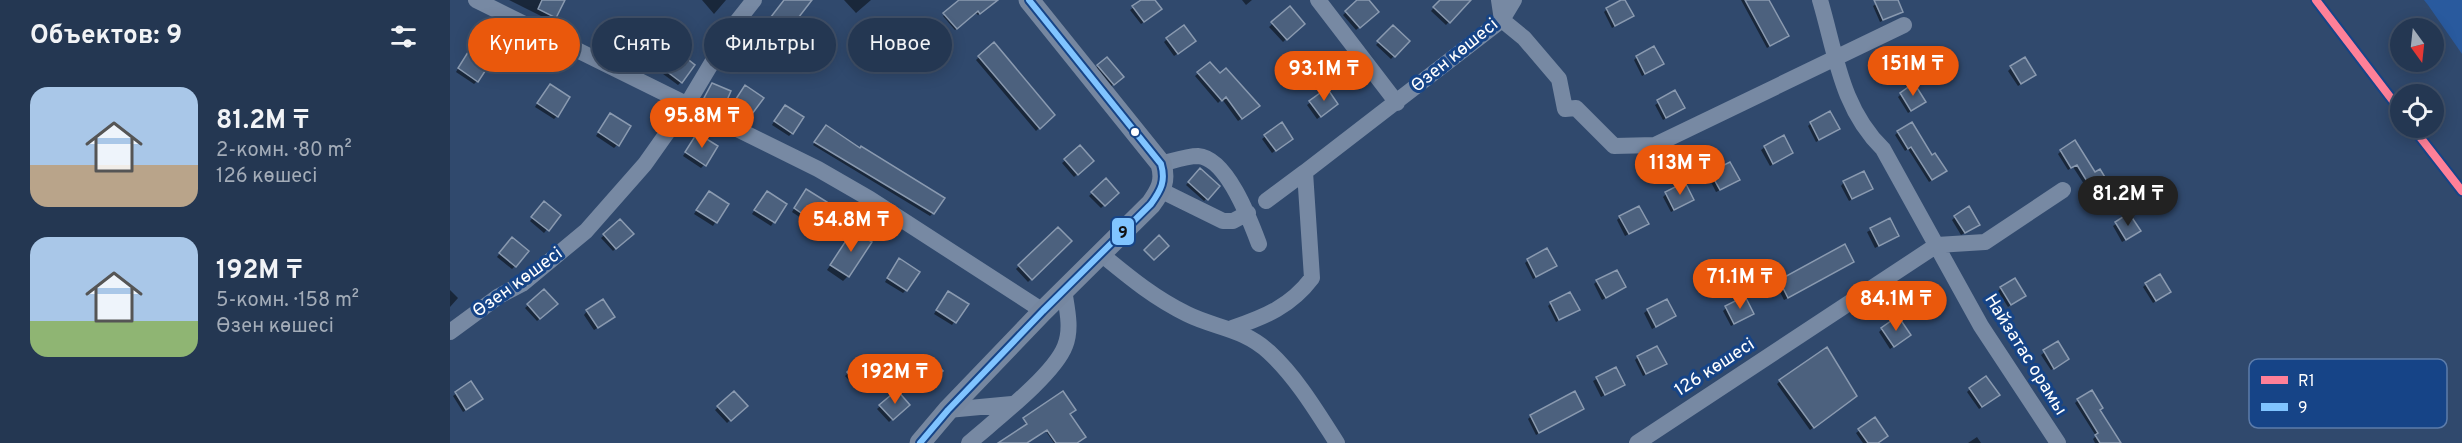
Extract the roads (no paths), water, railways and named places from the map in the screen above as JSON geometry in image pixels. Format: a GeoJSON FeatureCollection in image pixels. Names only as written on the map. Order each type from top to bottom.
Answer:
{"type":"FeatureCollection","features":[{"type":"Feature","properties":{"kind":"main road"},"geometry":{"type":"LineString","coordinates":[[920,443],[948,410],[1042,311],[1151,204],[1162,177],[1032,1]]}},
{"type":"Feature","properties":{"kind":"street"},"geometry":{"type":"LineString","coordinates":[[476,0],[686,106],[818,169],[870,199],[1042,311]]}},
{"type":"Feature","properties":{"kind":"street","name":"Өзен көшесі"},"geometry":{"type":"LineString","coordinates":[[450,332],[499,296],[522,284],[585,231],[645,164],[686,106],[735,24],[754,0]]}},
{"type":"Feature","properties":{"kind":"street"},"geometry":{"type":"LineString","coordinates":[[1318,0],[1397,103]]}},
{"type":"Feature","properties":{"kind":"street"},"geometry":{"type":"LineString","coordinates":[[1499,0],[1502,20],[1524,38],[1559,79],[1565,109],[1576,108],[1614,146],[1655,145],[1904,25]]}},
{"type":"Feature","properties":{"kind":"street","name":"Өзен көшесі"},"geometry":{"type":"LineString","coordinates":[[1266,201],[1397,103],[1502,20],[1514,0]]}},
{"type":"Feature","properties":{"kind":"street","name":"Найзатас орамы"},"geometry":{"type":"LineString","coordinates":[[1820,0],[1855,115],[1867,133],[1883,149],[1981,326],[2055,442]]}},
{"type":"Feature","properties":{"kind":"street"},"geometry":{"type":"LineString","coordinates":[[1248,213],[1233,221],[1223,221],[1162,177],[1190,157],[1208,158],[1219,166],[1248,213],[1259,244]]}},
{"type":"Feature","properties":{"kind":"street"},"geometry":{"type":"LineString","coordinates":[[1232,328],[1267,316],[1288,303],[1312,278],[1305,172]]}},
{"type":"Feature","properties":{"kind":"street"},"geometry":{"type":"LineString","coordinates":[[1937,244],[1985,242],[2063,190]]}},
{"type":"Feature","properties":{"kind":"street","name":"126 көшесі"},"geometry":{"type":"LineString","coordinates":[[1637,443],[1937,244]]}},
{"type":"Feature","properties":{"kind":"street"},"geometry":{"type":"LineString","coordinates":[[1101,254],[1147,292],[1189,315],[1232,328],[1268,351],[1303,391],[1337,443]]}},
{"type":"Feature","properties":{"kind":"street"},"geometry":{"type":"LineString","coordinates":[[969,443],[1052,366],[1065,347],[1069,330],[1064,291]]}},
{"type":"Feature","properties":{"kind":"street"},"geometry":{"type":"LineString","coordinates":[[948,410],[1012,404]]}}]}
